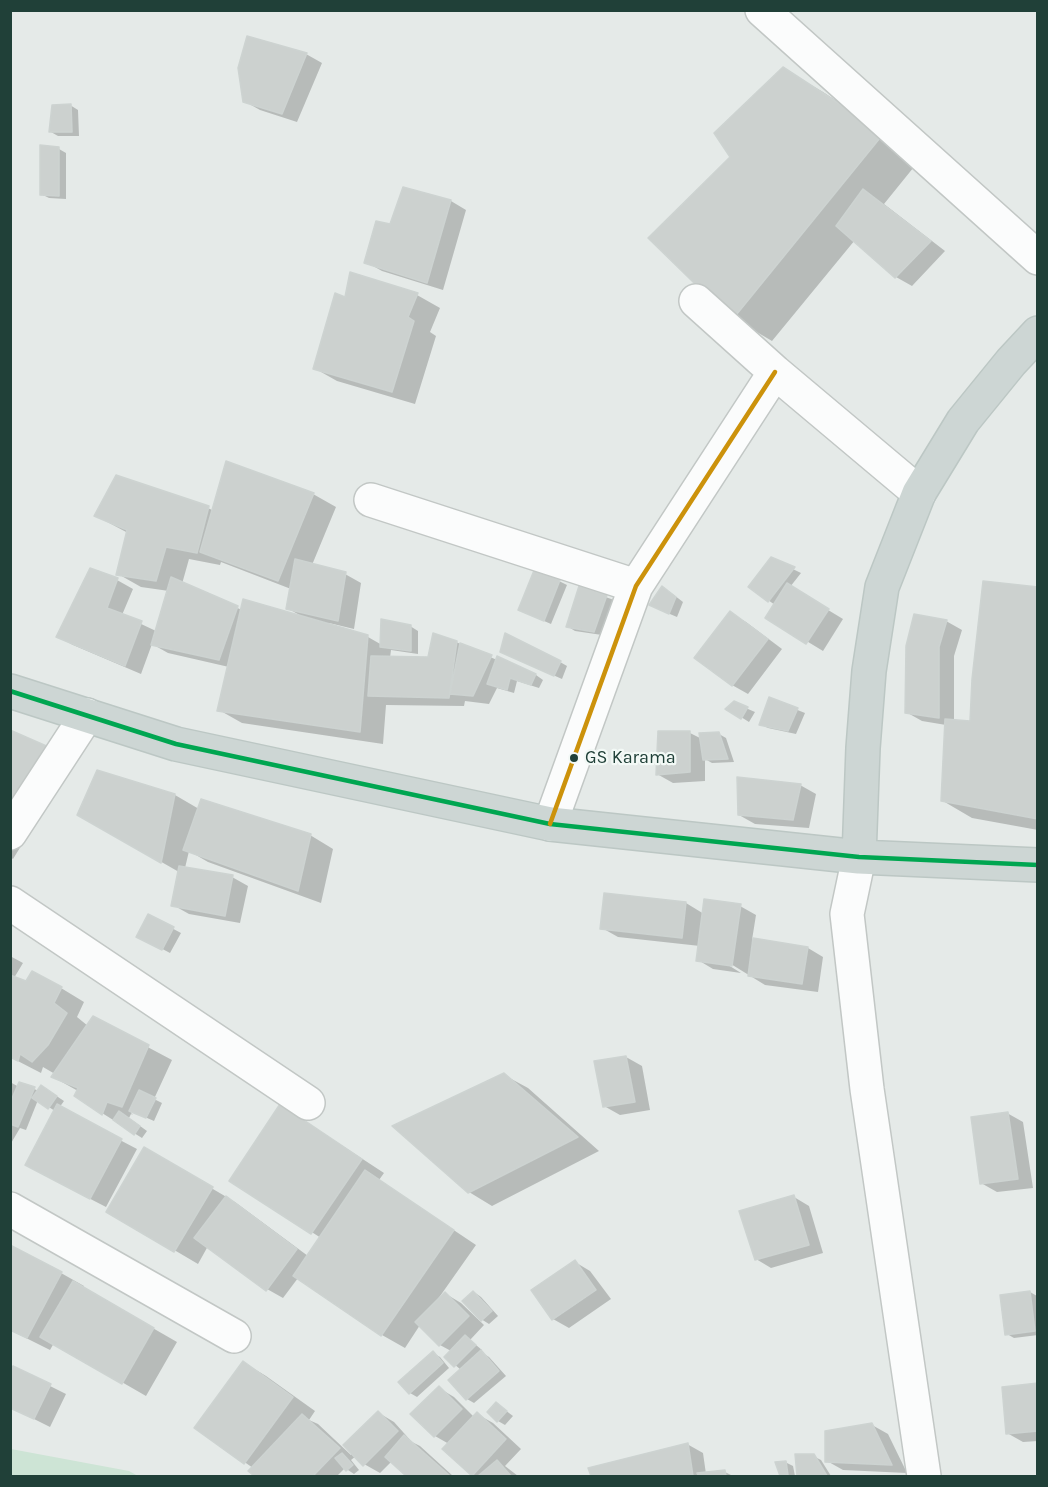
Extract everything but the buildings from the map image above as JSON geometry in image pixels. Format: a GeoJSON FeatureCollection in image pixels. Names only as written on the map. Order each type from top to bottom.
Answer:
{"type":"FeatureCollection","features":[{"type":"Feature","properties":{"kind":"main road"},"geometry":{"type":"LineString","coordinates":[[859,857],[863,748],[869,671],[882,587],[919,493],[963,421],[1038,333]]}},
{"type":"Feature","properties":{"kind":"main road"},"geometry":{"type":"LineString","coordinates":[[10,691],[176,744],[550,824],[859,857],[1038,865]]}},
{"type":"Feature","properties":{"kind":"street"},"geometry":{"type":"LineString","coordinates":[[762,10],[1038,258]]}},
{"type":"Feature","properties":{"kind":"street"},"geometry":{"type":"LineString","coordinates":[[696,301],[775,372],[919,493]]}},
{"type":"Feature","properties":{"kind":"street"},"geometry":{"type":"LineString","coordinates":[[550,824],[636,586],[775,372]]}},
{"type":"Feature","properties":{"kind":"street"},"geometry":{"type":"LineString","coordinates":[[371,500],[636,586]]}},
{"type":"Feature","properties":{"kind":"street"},"geometry":{"type":"LineString","coordinates":[[10,833],[87,715]]}},
{"type":"Feature","properties":{"kind":"street"},"geometry":{"type":"LineString","coordinates":[[859,857],[847,914],[867,1089],[924,1476]]}},
{"type":"Feature","properties":{"kind":"street"},"geometry":{"type":"LineString","coordinates":[[10,903],[308,1103]]}},
{"type":"Feature","properties":{"kind":"street"},"geometry":{"type":"LineString","coordinates":[[10,1209],[234,1336]]}},
{"type":"Feature","properties":{"kind":"green space"},"geometry":{"type":"Polygon","coordinates":[[[11,1449],[129,1471],[138,1476],[11,1476],[11,1449]]]}},
{"type":"Feature","properties":{"kind":"transit line"},"geometry":{"type":"LineString","coordinates":[[550,824],[636,586],[775,372]]}},
{"type":"Feature","properties":{"kind":"transit line"},"geometry":{"type":"LineString","coordinates":[[10,691],[176,744],[550,824],[859,857],[1038,865]]}},
{"type":"Feature","properties":{"kind":"place","name":"GS Karama"},"geometry":{"type":"Point","coordinates":[574,758]}}]}
